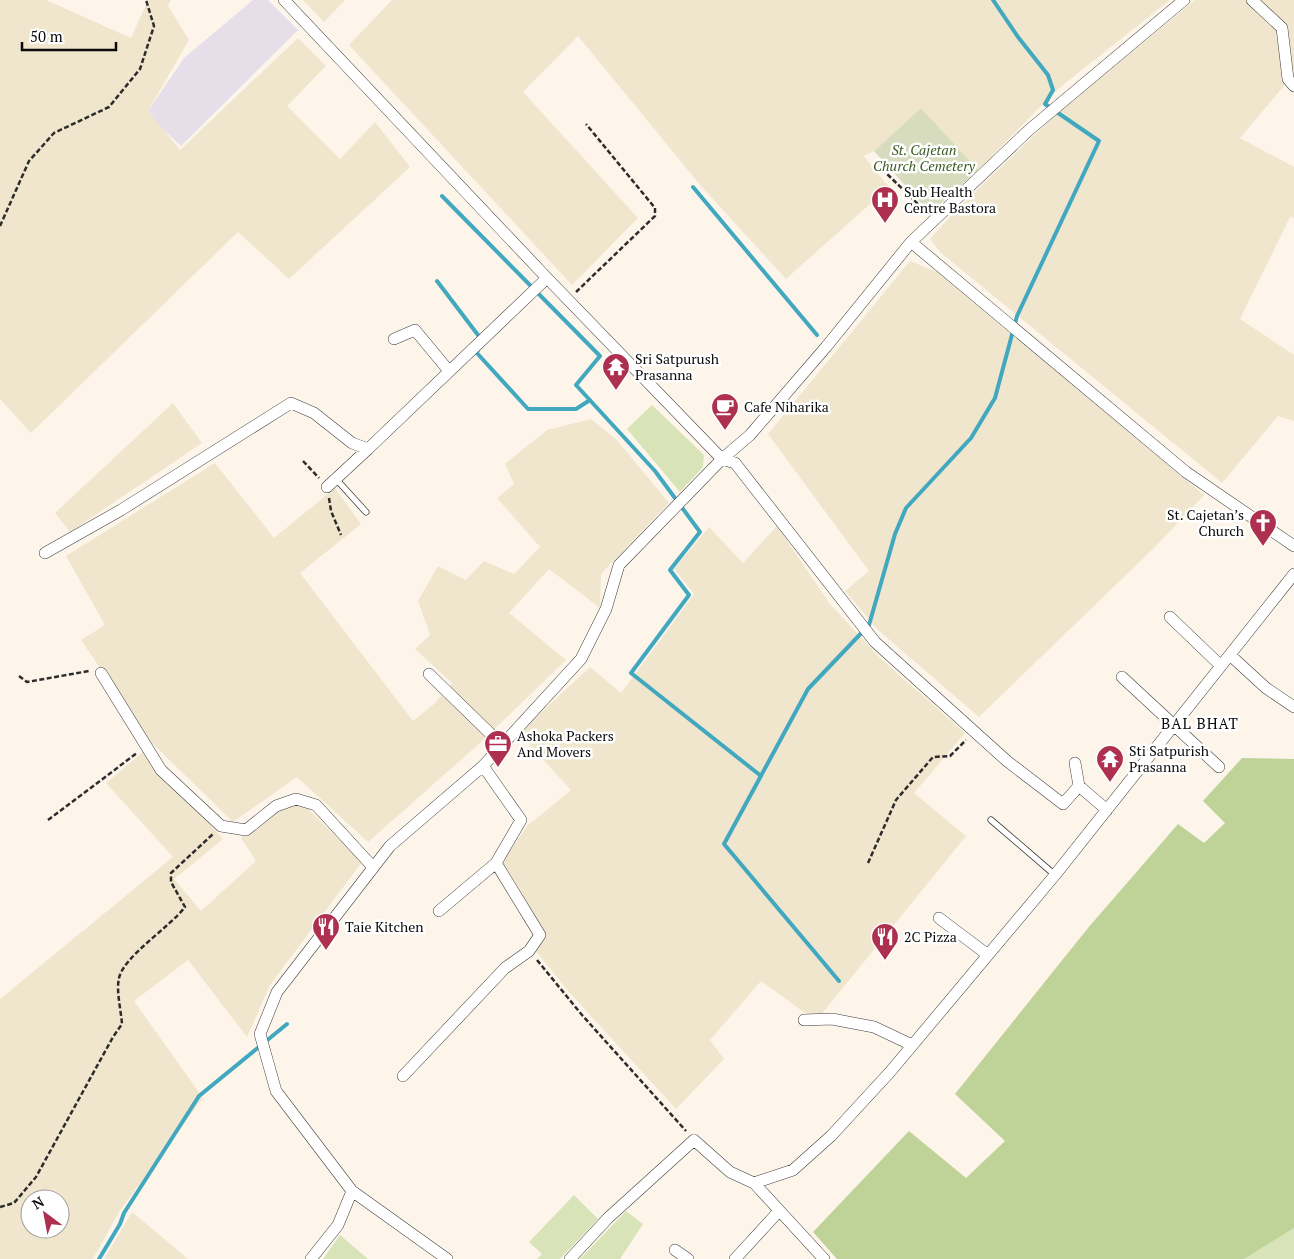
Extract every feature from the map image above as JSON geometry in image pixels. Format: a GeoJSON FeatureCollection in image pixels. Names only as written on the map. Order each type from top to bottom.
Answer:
{"type":"FeatureCollection","features":[{"type":"Feature","properties":{"kind":"street"},"geometry":{"type":"LineString","coordinates":[[284,0],[547,278],[722,459],[735,463],[875,642],[1007,761],[1063,804],[1079,786]]}},
{"type":"Feature","properties":{"kind":"street"},"geometry":{"type":"LineString","coordinates":[[448,1259],[352,1191],[276,1091],[260,1034],[278,992],[372,866],[390,846],[483,766],[581,659],[606,609],[619,564],[722,459],[750,435],[826,347],[911,242],[1053,110],[1184,0]]}},
{"type":"Feature","properties":{"kind":"street"},"geometry":{"type":"LineString","coordinates":[[1252,0],[1282,28],[1288,79],[1294,86]]}},
{"type":"Feature","properties":{"kind":"street"},"geometry":{"type":"LineString","coordinates":[[911,242],[1186,472],[1294,546]]}},
{"type":"Feature","properties":{"kind":"street"},"geometry":{"type":"LineString","coordinates":[[327,487],[547,278]]}},
{"type":"Feature","properties":{"kind":"street"},"geometry":{"type":"LineString","coordinates":[[394,339],[415,330],[449,371]]}},
{"type":"Feature","properties":{"kind":"street"},"geometry":{"type":"LineString","coordinates":[[45,553],[121,510],[291,403],[314,413],[352,443],[368,449]]}},
{"type":"Feature","properties":{"kind":"street"},"geometry":{"type":"LineString","coordinates":[[754,1183],[793,1170],[831,1136],[912,1045],[1055,875],[1294,574]]}},
{"type":"Feature","properties":{"kind":"street"},"geometry":{"type":"LineString","coordinates":[[1170,617],[1221,666]]}},
{"type":"Feature","properties":{"kind":"street"},"geometry":{"type":"LineString","coordinates":[[1230,655],[1266,688],[1294,708]]}},
{"type":"Feature","properties":{"kind":"street"},"geometry":{"type":"LineString","coordinates":[[100,673],[161,770],[221,826],[246,830],[276,806],[296,798],[316,805],[372,866]]}},
{"type":"Feature","properties":{"kind":"street"},"geometry":{"type":"LineString","coordinates":[[429,674],[502,745]]}},
{"type":"Feature","properties":{"kind":"street"},"geometry":{"type":"LineString","coordinates":[[1122,677],[1219,767]]}},
{"type":"Feature","properties":{"kind":"street"},"geometry":{"type":"LineString","coordinates":[[1076,763],[1079,786],[1107,810]]}},
{"type":"Feature","properties":{"kind":"street"},"geometry":{"type":"LineString","coordinates":[[439,911],[496,863],[522,820],[483,766]]}},
{"type":"Feature","properties":{"kind":"street"},"geometry":{"type":"LineString","coordinates":[[403,1076],[505,968],[529,951],[540,935],[496,863]]}},
{"type":"Feature","properties":{"kind":"street"},"geometry":{"type":"LineString","coordinates":[[939,918],[988,955]]}},
{"type":"Feature","properties":{"kind":"street"},"geometry":{"type":"LineString","coordinates":[[804,1020],[832,1019],[874,1026],[912,1045]]}},
{"type":"Feature","properties":{"kind":"street"},"geometry":{"type":"LineString","coordinates":[[570,1259],[608,1218],[694,1140],[730,1172],[754,1183],[824,1259]]}},
{"type":"Feature","properties":{"kind":"street"},"geometry":{"type":"LineString","coordinates":[[311,1259],[338,1225],[352,1191]]}},
{"type":"Feature","properties":{"kind":"street"},"geometry":{"type":"LineString","coordinates":[[735,1259],[779,1211]]}},
{"type":"Feature","properties":{"kind":"street"},"geometry":{"type":"LineString","coordinates":[[675,1250],[688,1259]]}},
{"type":"Feature","properties":{"kind":"lane"},"geometry":{"type":"LineString","coordinates":[[336,479],[366,512]]}},
{"type":"Feature","properties":{"kind":"lane"},"geometry":{"type":"LineString","coordinates":[[991,820],[1055,875]]}},
{"type":"Feature","properties":{"kind":"path"},"geometry":{"type":"LineString","coordinates":[[0,226],[29,161],[54,133],[109,107],[140,69],[154,26],[146,0]]}},
{"type":"Feature","properties":{"kind":"path"},"geometry":{"type":"LineString","coordinates":[[568,300],[655,216],[655,208],[586,124]]}},
{"type":"Feature","properties":{"kind":"path"},"geometry":{"type":"LineString","coordinates":[[882,169],[934,220]]}},
{"type":"Feature","properties":{"kind":"path"},"geometry":{"type":"LineString","coordinates":[[304,461],[327,487],[331,511],[341,535]]}},
{"type":"Feature","properties":{"kind":"path"},"geometry":{"type":"LineString","coordinates":[[19,676],[27,682],[91,671],[100,673]]}},
{"type":"Feature","properties":{"kind":"path"},"geometry":{"type":"LineString","coordinates":[[868,863],[896,800],[933,757],[950,756],[974,731]]}},
{"type":"Feature","properties":{"kind":"path"},"geometry":{"type":"LineString","coordinates":[[48,820],[146,746]]}},
{"type":"Feature","properties":{"kind":"path"},"geometry":{"type":"LineString","coordinates":[[0,1207],[14,1203],[36,1178],[113,1037],[122,1024],[119,979],[123,966],[177,917],[185,907],[170,882],[171,872],[221,826]]}},
{"type":"Feature","properties":{"kind":"path"},"geometry":{"type":"LineString","coordinates":[[529,951],[582,1015],[694,1140]]}},
{"type":"Feature","properties":{"kind":"shaded area"},"geometry":{"type":"Polygon","coordinates":[[[0,0],[46,0],[131,38],[148,0],[171,0],[168,6],[189,40],[148,111],[180,150],[298,38],[326,66],[287,106],[340,159],[375,122],[410,167],[289,279],[238,232],[31,433],[0,399],[0,0]]]}},
{"type":"Feature","properties":{"kind":"shaded area"},"geometry":{"type":"Polygon","coordinates":[[[253,0],[268,0],[298,30],[181,146],[146,114],[184,58],[253,0]]]}},
{"type":"Feature","properties":{"kind":"shaded area"},"geometry":{"type":"Polygon","coordinates":[[[303,0],[345,0],[324,22],[303,0]]]}},
{"type":"Feature","properties":{"kind":"shaded area"},"geometry":{"type":"Polygon","coordinates":[[[392,0],[1170,0],[1058,89],[978,170],[921,108],[874,151],[864,156],[889,187],[786,279],[701,186],[578,36],[523,92],[638,218],[572,285],[349,45],[392,0]]]}},
{"type":"Feature","properties":{"kind":"shaded area"},"geometry":{"type":"Polygon","coordinates":[[[1195,0],[1294,0],[1294,74],[1240,138],[1294,167],[1294,218],[1290,217],[1240,319],[1294,355],[1294,421],[1278,416],[1222,483],[940,252],[930,239],[959,207],[1061,110],[1195,0]]]}},
{"type":"Feature","properties":{"kind":"shaded area"},"geometry":{"type":"Polygon","coordinates":[[[910,261],[937,272],[1204,495],[1156,546],[979,717],[877,629],[845,591],[869,571],[768,434],[910,261]]]}},
{"type":"Feature","properties":{"kind":"shaded area"},"geometry":{"type":"Polygon","coordinates":[[[173,403],[202,443],[70,532],[55,513],[173,403]]]}},
{"type":"Feature","properties":{"kind":"shaded area"},"geometry":{"type":"Polygon","coordinates":[[[591,419],[617,440],[669,503],[601,574],[600,608],[549,569],[509,613],[566,660],[479,744],[368,842],[297,777],[233,822],[149,740],[81,640],[105,625],[66,556],[215,463],[274,538],[335,488],[361,524],[300,573],[413,721],[434,704],[452,683],[415,649],[430,635],[418,601],[438,566],[466,580],[484,561],[514,574],[540,547],[497,498],[514,484],[505,464],[547,430],[591,419]]]}},
{"type":"Feature","properties":{"kind":"shaded area"},"geometry":{"type":"Polygon","coordinates":[[[777,526],[830,604],[880,658],[965,733],[914,793],[966,836],[816,1021],[761,981],[710,1040],[724,1059],[676,1109],[569,992],[535,950],[545,933],[502,863],[527,826],[571,790],[519,733],[590,667],[621,693],[694,594],[674,569],[709,527],[743,563],[777,526]]]}},
{"type":"Feature","properties":{"kind":"shaded area"},"geometry":{"type":"Polygon","coordinates":[[[144,751],[223,839],[174,879],[201,911],[256,861],[241,838],[285,806],[305,806],[362,862],[270,985],[247,1037],[188,960],[134,1001],[203,1098],[119,1212],[93,1259],[0,1259],[0,999],[173,857],[106,783],[144,751]]]}},
{"type":"Feature","properties":{"kind":"shaded area"},"geometry":{"type":"Polygon","coordinates":[[[132,1212],[188,1259],[104,1259],[132,1212]]]}},
{"type":"Feature","properties":{"kind":"green space","name":"St. Cajetan Church Cemetery"},"geometry":{"type":"Polygon","coordinates":[[[921,108],[978,170],[930,213],[874,151],[921,108]]]}},
{"type":"Feature","properties":{"kind":"green space"},"geometry":{"type":"Polygon","coordinates":[[[652,405],[704,455],[703,467],[680,492],[627,429],[652,405]]]}},
{"type":"Feature","properties":{"kind":"green space"},"geometry":{"type":"Polygon","coordinates":[[[1242,758],[1294,759],[1294,1228],[1244,1259],[837,1259],[813,1232],[909,1131],[966,1178],[1005,1141],[955,1094],[1088,928],[1178,824],[1204,843],[1225,823],[1203,801],[1242,758]]]}},
{"type":"Feature","properties":{"kind":"green space"},"geometry":{"type":"Polygon","coordinates":[[[574,1195],[598,1219],[560,1259],[537,1259],[542,1254],[529,1242],[574,1195]]]}},
{"type":"Feature","properties":{"kind":"green space"},"geometry":{"type":"Polygon","coordinates":[[[626,1211],[643,1224],[620,1259],[580,1259],[626,1211]]]}},
{"type":"Feature","properties":{"kind":"green space"},"geometry":{"type":"Polygon","coordinates":[[[1294,1228],[1294,1259],[1244,1259],[1294,1228]]]}},
{"type":"Feature","properties":{"kind":"green space"},"geometry":{"type":"Polygon","coordinates":[[[340,1235],[368,1259],[323,1259],[340,1235]]]}},
{"type":"Feature","properties":{"kind":"waterway"},"geometry":{"type":"LineString","coordinates":[[839,981],[724,844],[808,689],[869,625],[895,534],[906,508],[971,438],[995,398],[1017,316],[1099,141],[1045,104],[1053,90],[1048,75],[1018,37],[993,0]]}},
{"type":"Feature","properties":{"kind":"waterway"},"geometry":{"type":"LineString","coordinates":[[693,187],[817,335]]}},
{"type":"Feature","properties":{"kind":"waterway"},"geometry":{"type":"LineString","coordinates":[[442,196],[600,356],[576,385],[655,471],[700,532],[670,570],[689,595],[631,673],[761,776]]}},
{"type":"Feature","properties":{"kind":"waterway"},"geometry":{"type":"LineString","coordinates":[[437,281],[481,339]]}},
{"type":"Feature","properties":{"kind":"waterway"},"geometry":{"type":"LineString","coordinates":[[478,350],[476,352],[528,409],[576,409],[590,400]]}},
{"type":"Feature","properties":{"kind":"waterway"},"geometry":{"type":"LineString","coordinates":[[99,1259],[120,1224],[124,1213],[199,1096],[287,1024]]}},
{"type":"Feature","properties":{"kind":"place","name":"Sub Health Centre Bastora"},"geometry":{"type":"Point","coordinates":[885,224]}},
{"type":"Feature","properties":{"kind":"place","name":"Sri Satpurush Prasanna"},"geometry":{"type":"Point","coordinates":[616,391]}},
{"type":"Feature","properties":{"kind":"place","name":"Cafe Niharika"},"geometry":{"type":"Point","coordinates":[725,431]}},
{"type":"Feature","properties":{"kind":"place","name":"St. Cajetan’s Church"},"geometry":{"type":"Point","coordinates":[1263,547]}},
{"type":"Feature","properties":{"kind":"place","name":"Ashoka Packers And Movers"},"geometry":{"type":"Point","coordinates":[498,768]}},
{"type":"Feature","properties":{"kind":"place","name":"Sti Satpurish Prasanna"},"geometry":{"type":"Point","coordinates":[1110,783]}},
{"type":"Feature","properties":{"kind":"place","name":"Taie Kitchen"},"geometry":{"type":"Point","coordinates":[326,951]}},
{"type":"Feature","properties":{"kind":"place","name":"2C Pizza"},"geometry":{"type":"Point","coordinates":[885,961]}},
{"type":"Feature","properties":{"kind":"district","name":"BAL BHAT"},"geometry":{"type":"Point","coordinates":[1200,724]}}]}
